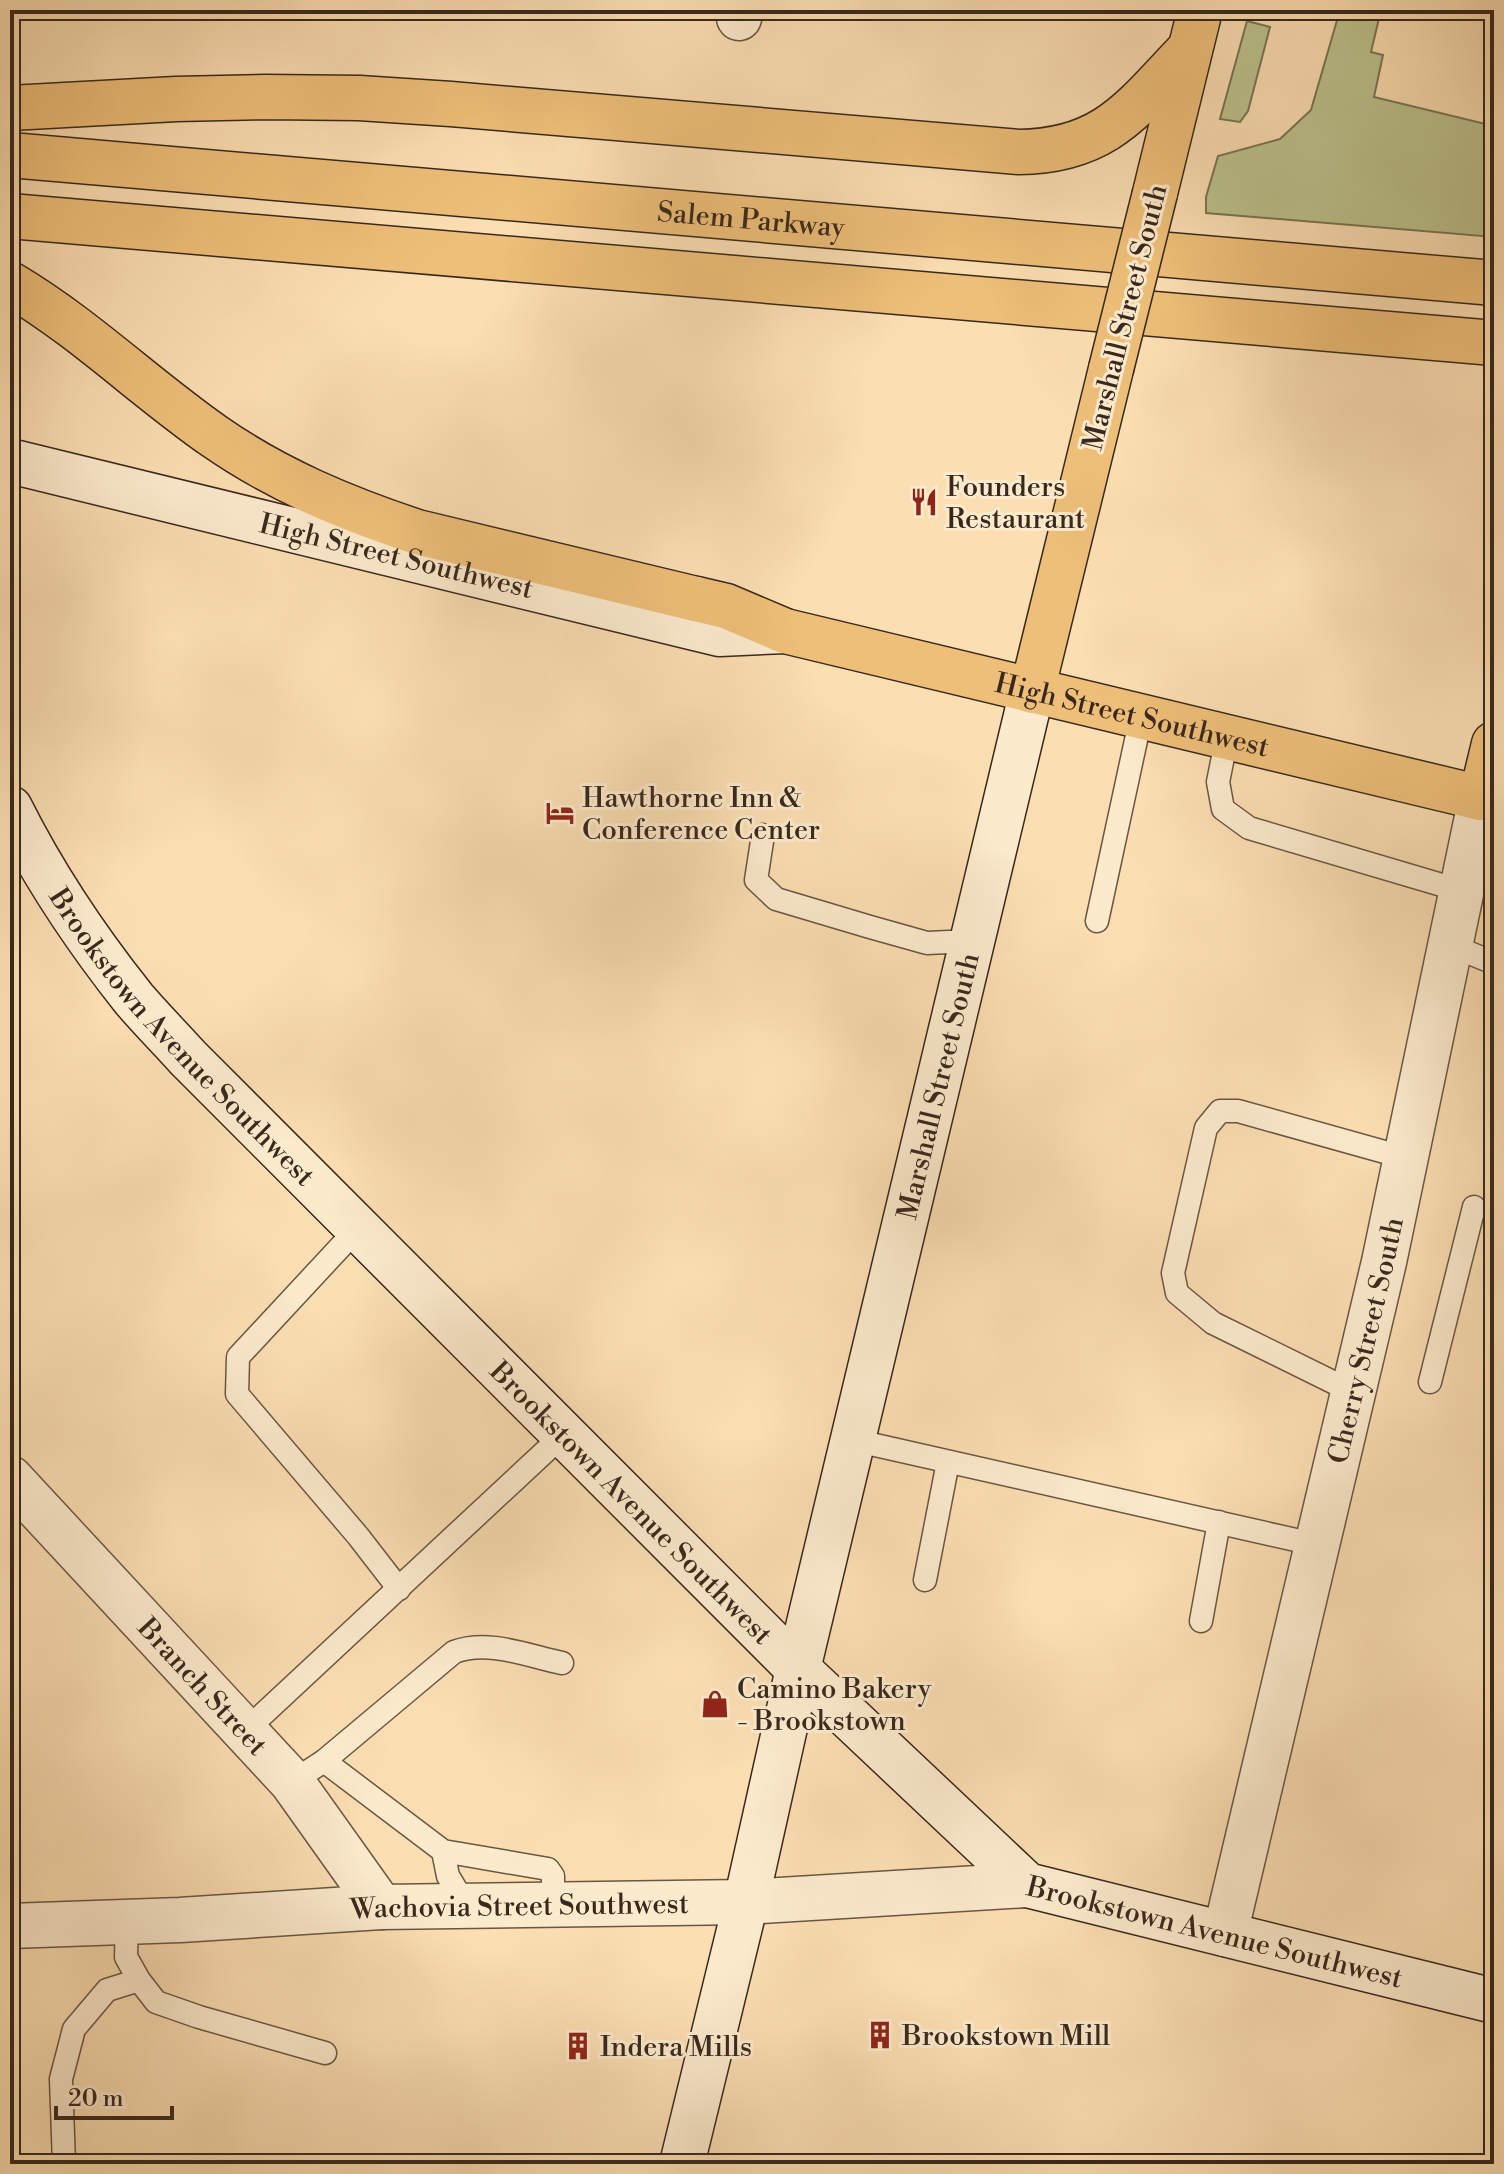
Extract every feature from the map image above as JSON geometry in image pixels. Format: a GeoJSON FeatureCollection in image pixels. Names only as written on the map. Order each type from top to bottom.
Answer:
{"type":"FeatureCollection","features":[{"type":"Feature","properties":{"kind":"main road"},"geometry":{"type":"LineString","coordinates":[[10,108],[176,99],[359,98],[1042,152],[1065,148],[1095,137],[1127,115],[1195,29]]}},
{"type":"Feature","properties":{"kind":"main road","name":"Marshall Street South"},"geometry":{"type":"LineString","coordinates":[[1032,691],[1195,29]]}},
{"type":"Feature","properties":{"kind":"main road","name":"Salem Parkway"},"geometry":{"type":"LineString","coordinates":[[10,155],[1494,283]]}},
{"type":"Feature","properties":{"kind":"main road"},"geometry":{"type":"LineString","coordinates":[[10,216],[1494,343]]}},
{"type":"Feature","properties":{"kind":"main road","name":"High Street Southwest"},"geometry":{"type":"LineString","coordinates":[[10,284],[57,316],[214,436],[290,482],[375,518],[417,532],[726,606],[785,631],[1481,798]]}},
{"type":"Feature","properties":{"kind":"main road","name":"Cherry Street South"},"geometry":{"type":"LineString","coordinates":[[1481,798],[1494,744]]}},
{"type":"Feature","properties":{"kind":"street","name":"High Street Southwest"},"geometry":{"type":"LineString","coordinates":[[10,461],[719,634],[785,631]]}},
{"type":"Feature","properties":{"kind":"street","name":"Marshall Street South"},"geometry":{"type":"LineString","coordinates":[[682,2164],[1032,691]]}},
{"type":"Feature","properties":{"kind":"street","name":"Cherry Street South"},"geometry":{"type":"LineString","coordinates":[[1225,1934],[1384,1262],[1481,798]]}},
{"type":"Feature","properties":{"kind":"street","name":"Brookstown Avenue Southwest"},"geometry":{"type":"LineString","coordinates":[[16,837],[134,998],[188,1058],[798,1669],[1027,1885],[1494,2001]]}},
{"type":"Feature","properties":{"kind":"street","name":"Branch Street"},"geometry":{"type":"LineString","coordinates":[[10,1478],[245,1731],[308,1771],[381,1907]]}},
{"type":"Feature","properties":{"kind":"street","name":"Wachovia Street Southwest"},"geometry":{"type":"LineString","coordinates":[[10,1926],[381,1907],[746,1902],[1027,1885]]}},
{"type":"Feature","properties":{"kind":"lane"},"geometry":{"type":"LineString","coordinates":[[1097,921],[1141,717]]}},
{"type":"Feature","properties":{"kind":"lane"},"geometry":{"type":"LineString","coordinates":[[1227,737],[1218,782],[1223,809],[1249,828],[1462,891]]}},
{"type":"Feature","properties":{"kind":"lane"},"geometry":{"type":"LineString","coordinates":[[763,835],[756,880],[776,899],[927,943],[972,941]]}},
{"type":"Feature","properties":{"kind":"lane"},"geometry":{"type":"LineString","coordinates":[[1450,945],[1494,963]]}},
{"type":"Feature","properties":{"kind":"lane"},"geometry":{"type":"LineString","coordinates":[[1353,1392],[1213,1323],[1177,1293],[1173,1273],[1196,1171],[1206,1128],[1220,1111],[1238,1111],[1406,1158]]}},
{"type":"Feature","properties":{"kind":"lane"},"geometry":{"type":"LineString","coordinates":[[1430,1382],[1474,1207]]}},
{"type":"Feature","properties":{"kind":"lane"},"geometry":{"type":"LineString","coordinates":[[358,1228],[238,1357],[237,1394],[399,1589]]}},
{"type":"Feature","properties":{"kind":"lane"},"geometry":{"type":"LineString","coordinates":[[245,1731],[564,1434]]}},
{"type":"Feature","properties":{"kind":"lane"},"geometry":{"type":"LineString","coordinates":[[853,1440],[1318,1545]]}},
{"type":"Feature","properties":{"kind":"lane"},"geometry":{"type":"LineString","coordinates":[[925,1580],[948,1462]]}},
{"type":"Feature","properties":{"kind":"lane"},"geometry":{"type":"LineString","coordinates":[[1201,1621],[1219,1522]]}},
{"type":"Feature","properties":{"kind":"lane"},"geometry":{"type":"LineString","coordinates":[[553,1905],[553,1876],[548,1869],[443,1851],[308,1771],[454,1652],[484,1646],[562,1663]]}},
{"type":"Feature","properties":{"kind":"lane"},"geometry":{"type":"LineString","coordinates":[[443,1851],[448,1876],[466,1906]]}},
{"type":"Feature","properties":{"kind":"lane"},"geometry":{"type":"LineString","coordinates":[[127,1922],[126,1957],[156,2002],[325,2053]]}},
{"type":"Feature","properties":{"kind":"lane"},"geometry":{"type":"LineString","coordinates":[[64,2164],[61,2079],[74,2029],[107,1990],[139,1980]]}},
{"type":"Feature","properties":{"kind":"green space"},"geometry":{"type":"Polygon","coordinates":[[[1340,10],[1381,10],[1371,52],[1383,55],[1374,97],[1494,126],[1494,237],[1206,213],[1206,197],[1218,156],[1280,139],[1311,110],[1340,10]]]}},
{"type":"Feature","properties":{"kind":"green space"},"geometry":{"type":"Polygon","coordinates":[[[1247,21],[1270,27],[1248,111],[1240,122],[1220,119],[1247,21]]]}},
{"type":"Feature","properties":{"kind":"place","name":"Founders Restaurant"},"geometry":{"type":"Point","coordinates":[924,502]}},
{"type":"Feature","properties":{"kind":"place","name":"Hawthorne Inn & Conference Center"},"geometry":{"type":"Point","coordinates":[560,813]}},
{"type":"Feature","properties":{"kind":"place","name":"Camino Bakery - Brookstown"},"geometry":{"type":"Point","coordinates":[715,1704]}},
{"type":"Feature","properties":{"kind":"place","name":"Brookstown Mill"},"geometry":{"type":"Point","coordinates":[880,2035]}},
{"type":"Feature","properties":{"kind":"place","name":"Indera Mills"},"geometry":{"type":"Point","coordinates":[578,2046]}}]}
